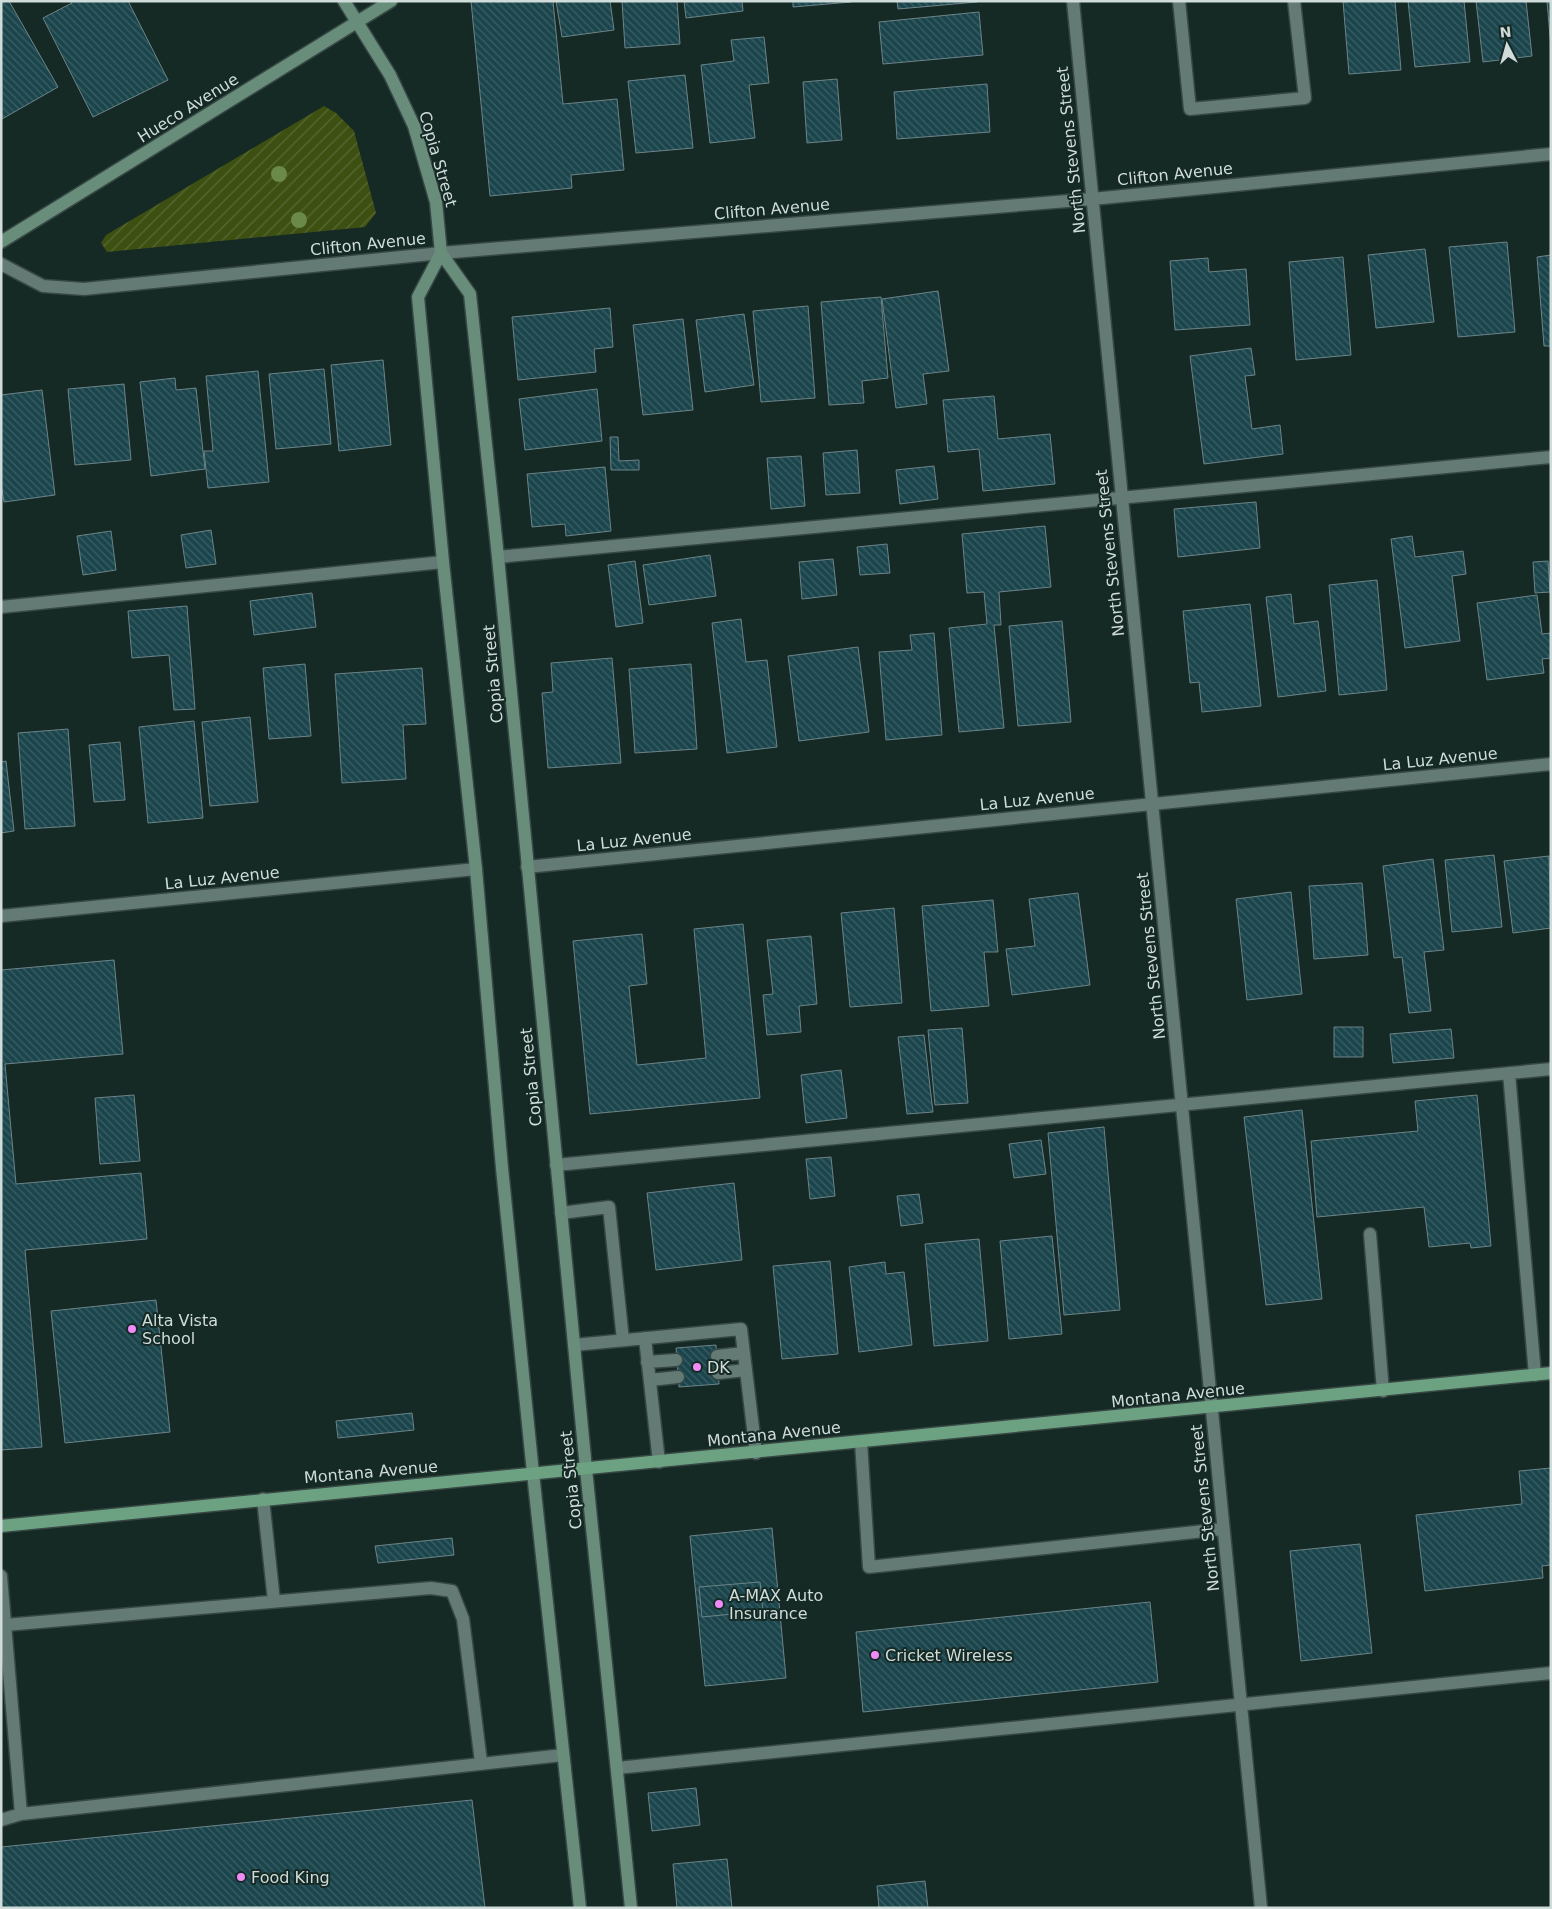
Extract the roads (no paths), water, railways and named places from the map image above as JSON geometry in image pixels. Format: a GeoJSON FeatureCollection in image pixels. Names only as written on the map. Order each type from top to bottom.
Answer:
{"type":"FeatureCollection","features":[{"type":"Feature","properties":{"kind":"main road","name":"Copia Street"},"geometry":{"type":"LineString","coordinates":[[344,1],[390,75],[414,126],[436,202],[441,253],[470,294],[498,557],[556,1165],[631,1908]]}},
{"type":"Feature","properties":{"kind":"main road","name":"Hueco Avenue"},"geometry":{"type":"LineString","coordinates":[[1,242],[391,1]]}},
{"type":"Feature","properties":{"kind":"main road"},"geometry":{"type":"LineString","coordinates":[[441,253],[418,297],[443,562],[476,869],[502,1168],[580,1908]]}},
{"type":"Feature","properties":{"kind":"main road","name":"Montana Avenue"},"geometry":{"type":"LineString","coordinates":[[1,1526],[1551,1374]]}},
{"type":"Feature","properties":{"kind":"street","name":"North Stevens Street"},"geometry":{"type":"LineString","coordinates":[[1072,1],[1261,1908]]}},
{"type":"Feature","properties":{"kind":"street"},"geometry":{"type":"LineString","coordinates":[[1179,1],[1190,108],[1305,98],[1294,1]]}},
{"type":"Feature","properties":{"kind":"street","name":"Clifton Avenue"},"geometry":{"type":"LineString","coordinates":[[1,264],[43,286],[84,289],[441,253],[1092,199],[1551,154]]}},
{"type":"Feature","properties":{"kind":"street"},"geometry":{"type":"LineString","coordinates":[[498,557],[1551,457]]}},
{"type":"Feature","properties":{"kind":"street"},"geometry":{"type":"LineString","coordinates":[[1,607],[443,562]]}},
{"type":"Feature","properties":{"kind":"street","name":"La Luz Avenue"},"geometry":{"type":"LineString","coordinates":[[527,868],[1551,764]]}},
{"type":"Feature","properties":{"kind":"street","name":"La Luz Avenue"},"geometry":{"type":"LineString","coordinates":[[1,916],[476,869]]}},
{"type":"Feature","properties":{"kind":"street"},"geometry":{"type":"LineString","coordinates":[[556,1165],[1551,1069]]}},
{"type":"Feature","properties":{"kind":"street"},"geometry":{"type":"LineString","coordinates":[[1509,1073],[1535,1375]]}},
{"type":"Feature","properties":{"kind":"street"},"geometry":{"type":"LineString","coordinates":[[561,1213],[608,1207],[624,1340]]}},
{"type":"Feature","properties":{"kind":"street"},"geometry":{"type":"LineString","coordinates":[[1370,1234],[1383,1391]]}},
{"type":"Feature","properties":{"kind":"street"},"geometry":{"type":"LineString","coordinates":[[574,1345],[741,1329],[756,1453]]}},
{"type":"Feature","properties":{"kind":"street"},"geometry":{"type":"LineString","coordinates":[[645,1338],[659,1462]]}},
{"type":"Feature","properties":{"kind":"street"},"geometry":{"type":"LineString","coordinates":[[717,1356],[744,1353]]}},
{"type":"Feature","properties":{"kind":"street"},"geometry":{"type":"LineString","coordinates":[[647,1362],[676,1360]]}},
{"type":"Feature","properties":{"kind":"street"},"geometry":{"type":"LineString","coordinates":[[718,1373],[746,1370]]}},
{"type":"Feature","properties":{"kind":"street"},"geometry":{"type":"LineString","coordinates":[[650,1380],[678,1377]]}},
{"type":"Feature","properties":{"kind":"street"},"geometry":{"type":"LineString","coordinates":[[861,1442],[869,1566],[1223,1529]]}},
{"type":"Feature","properties":{"kind":"street"},"geometry":{"type":"LineString","coordinates":[[263,1499],[274,1601]]}},
{"type":"Feature","properties":{"kind":"street"},"geometry":{"type":"LineString","coordinates":[[1,1576],[21,1814]]}},
{"type":"Feature","properties":{"kind":"street"},"geometry":{"type":"LineString","coordinates":[[5,1625],[431,1588],[452,1591],[463,1619],[481,1762]]}},
{"type":"Feature","properties":{"kind":"street"},"geometry":{"type":"LineString","coordinates":[[617,1768],[1241,1703],[1551,1673]]}},
{"type":"Feature","properties":{"kind":"street"},"geometry":{"type":"LineString","coordinates":[[1,1820],[21,1814],[481,1762],[563,1755]]}},
{"type":"Feature","properties":{"kind":"place","name":"Alta Vista School"},"geometry":{"type":"Point","coordinates":[132,1329]}},
{"type":"Feature","properties":{"kind":"place","name":"DK"},"geometry":{"type":"Point","coordinates":[697,1367]}},
{"type":"Feature","properties":{"kind":"place","name":"A-MAX Auto Insurance"},"geometry":{"type":"Point","coordinates":[719,1604]}},
{"type":"Feature","properties":{"kind":"place","name":"Cricket Wireless"},"geometry":{"type":"Point","coordinates":[875,1655]}},
{"type":"Feature","properties":{"kind":"place","name":"Food King"},"geometry":{"type":"Point","coordinates":[241,1877]}}]}
